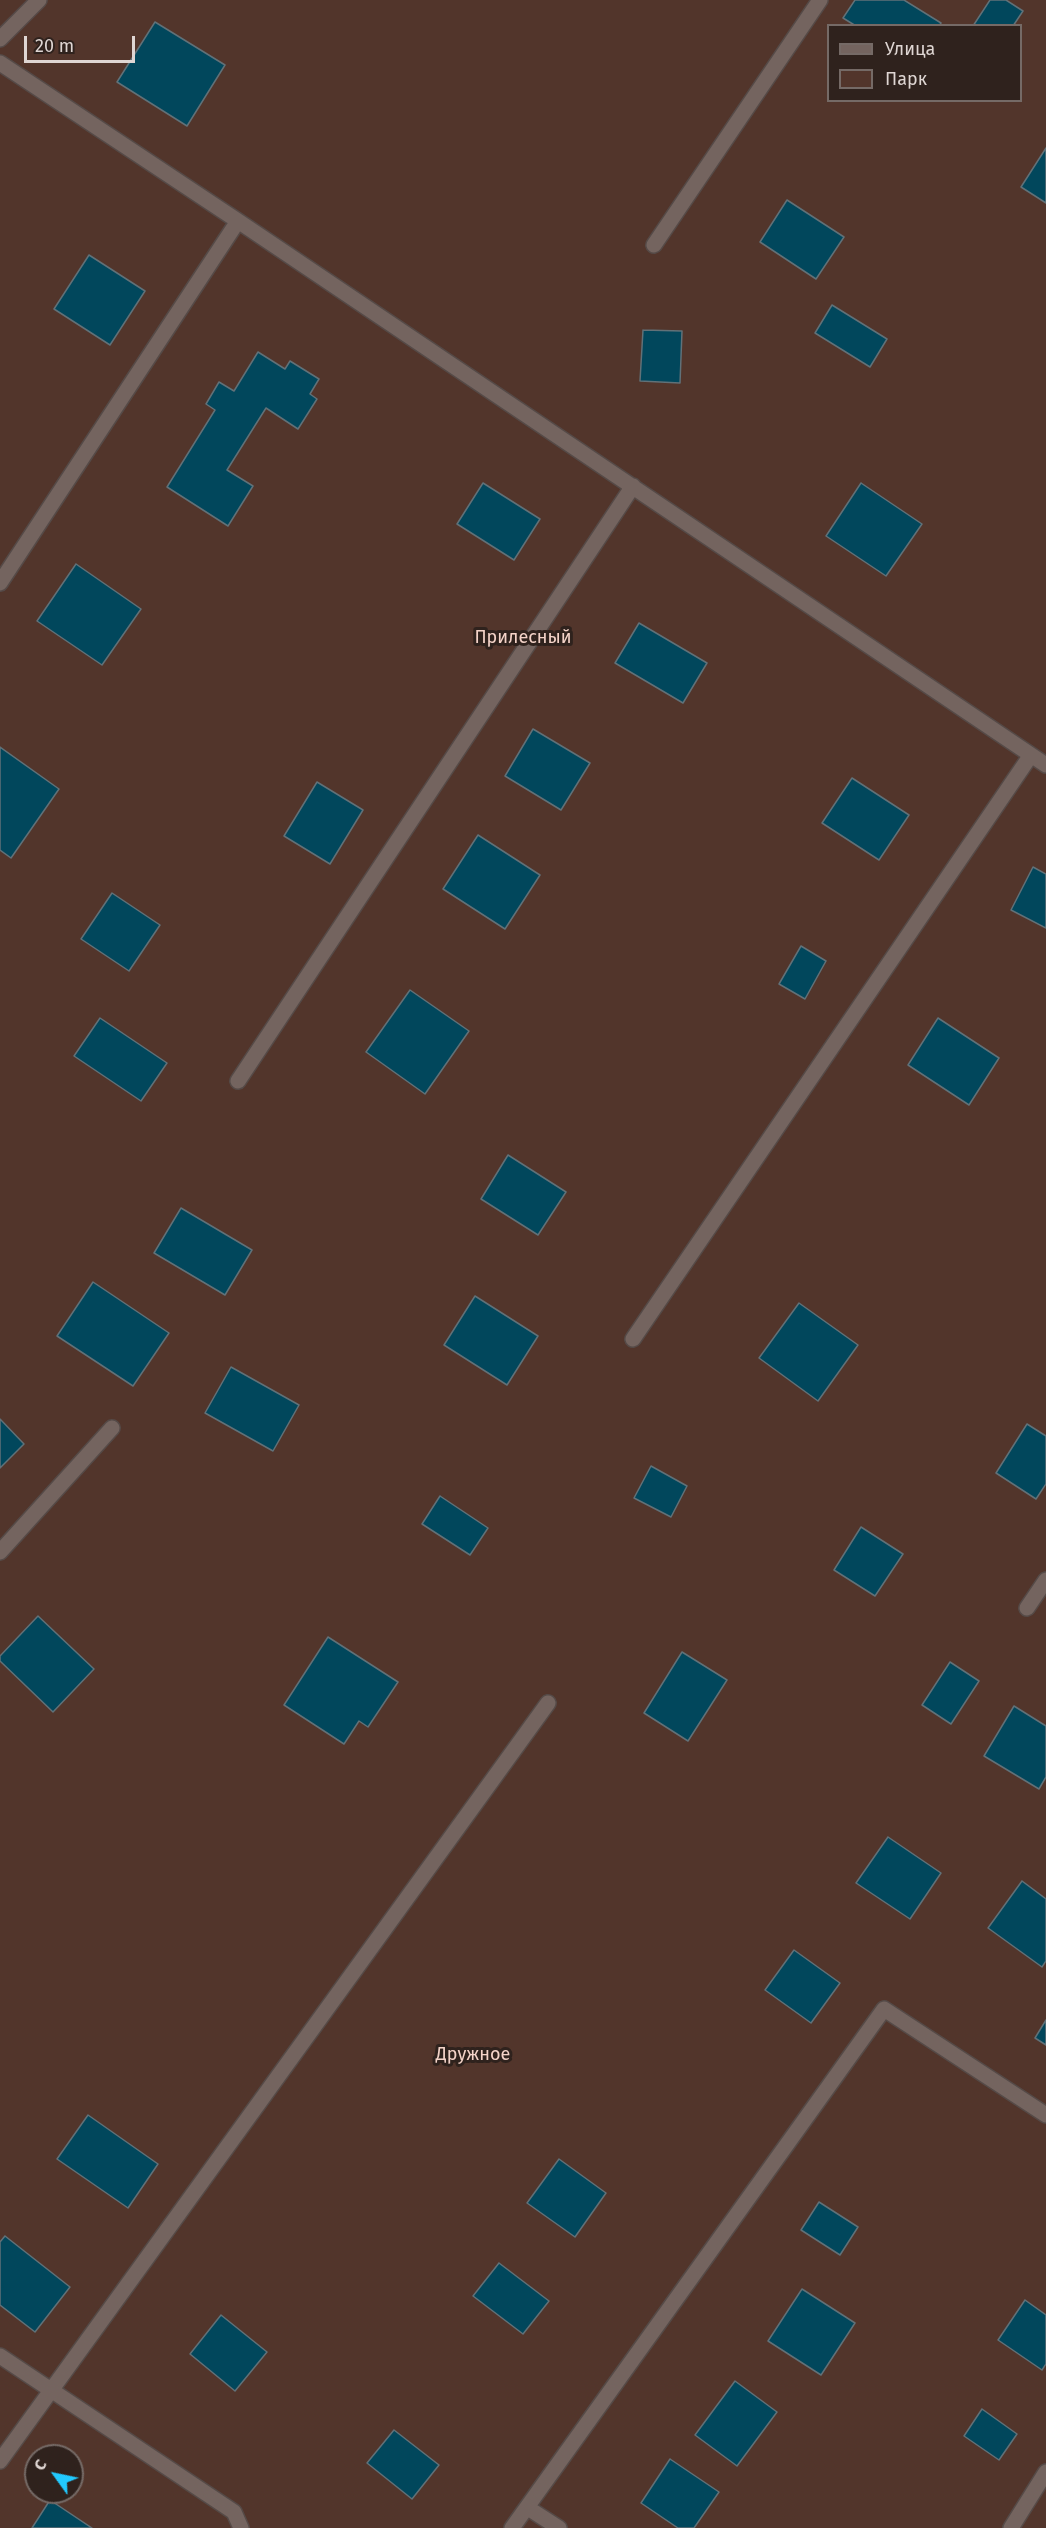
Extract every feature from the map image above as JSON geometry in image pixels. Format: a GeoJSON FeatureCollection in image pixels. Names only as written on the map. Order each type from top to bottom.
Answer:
{"type":"FeatureCollection","features":[{"type":"Feature","properties":{"kind":"street"},"geometry":{"type":"LineString","coordinates":[[0,39],[39,0]]}},
{"type":"Feature","properties":{"kind":"street"},"geometry":{"type":"LineString","coordinates":[[654,245],[820,0]]}},
{"type":"Feature","properties":{"kind":"street"},"geometry":{"type":"LineString","coordinates":[[0,63],[1046,765]]}},
{"type":"Feature","properties":{"kind":"street"},"geometry":{"type":"LineString","coordinates":[[0,583],[238,221]]}},
{"type":"Feature","properties":{"kind":"street"},"geometry":{"type":"LineString","coordinates":[[238,1081],[633,486]]}},
{"type":"Feature","properties":{"kind":"street"},"geometry":{"type":"LineString","coordinates":[[633,1339],[1031,755]]}},
{"type":"Feature","properties":{"kind":"street"},"geometry":{"type":"LineString","coordinates":[[0,1552],[112,1428]]}},
{"type":"Feature","properties":{"kind":"street"},"geometry":{"type":"LineString","coordinates":[[1027,1608],[1046,1580]]}},
{"type":"Feature","properties":{"kind":"street"},"geometry":{"type":"LineString","coordinates":[[0,2461],[548,1703]]}},
{"type":"Feature","properties":{"kind":"street"},"geometry":{"type":"LineString","coordinates":[[512,2528],[884,2009],[1046,2115]]}},
{"type":"Feature","properties":{"kind":"street"},"geometry":{"type":"LineString","coordinates":[[0,2356],[234,2512],[241,2528]]}},
{"type":"Feature","properties":{"kind":"street"},"geometry":{"type":"LineString","coordinates":[[1011,2528],[1046,2472]]}},
{"type":"Feature","properties":{"kind":"street"},"geometry":{"type":"LineString","coordinates":[[528,2508],[559,2528]]}},
{"type":"Feature","properties":{"kind":"green space","name":"Прилесный"},"geometry":{"type":"Polygon","coordinates":[[[0,0],[1046,0],[1046,2528],[0,2528],[0,0]]]}},
{"type":"Feature","properties":{"kind":"building"},"geometry":{"type":"Polygon","coordinates":[[[855,0],[904,0],[941,23],[853,24],[843,18],[855,0]]]}},
{"type":"Feature","properties":{"kind":"building"},"geometry":{"type":"Polygon","coordinates":[[[990,0],[1006,0],[1023,11],[1014,24],[974,24],[990,0]]]}},
{"type":"Feature","properties":{"kind":"building"},"geometry":{"type":"Polygon","coordinates":[[[155,22],[225,65],[187,126],[117,82],[155,22]]]}},
{"type":"Feature","properties":{"kind":"building"},"geometry":{"type":"Polygon","coordinates":[[[1046,148],[1046,203],[1021,187],[1046,148]]]}},
{"type":"Feature","properties":{"kind":"building"},"geometry":{"type":"Polygon","coordinates":[[[787,200],[844,237],[816,279],[760,242],[787,200]]]}},
{"type":"Feature","properties":{"kind":"building"},"geometry":{"type":"Polygon","coordinates":[[[89,255],[145,291],[110,345],[54,309],[89,255]]]}},
{"type":"Feature","properties":{"kind":"building"},"geometry":{"type":"Polygon","coordinates":[[[832,305],[887,339],[870,367],[815,333],[832,305]]]}},
{"type":"Feature","properties":{"kind":"building"},"geometry":{"type":"Polygon","coordinates":[[[643,330],[682,331],[680,383],[640,381],[643,330]]]}},
{"type":"Feature","properties":{"kind":"building"},"geometry":{"type":"Polygon","coordinates":[[[258,352],[285,369],[290,361],[319,379],[310,394],[317,399],[298,429],[266,408],[227,470],[253,486],[228,526],[167,487],[215,410],[206,404],[219,382],[234,391],[258,352]]]}},
{"type":"Feature","properties":{"kind":"building"},"geometry":{"type":"Polygon","coordinates":[[[483,483],[540,519],[514,560],[457,524],[483,483]]]}},
{"type":"Feature","properties":{"kind":"building"},"geometry":{"type":"Polygon","coordinates":[[[861,483],[922,524],[886,576],[826,536],[861,483]]]}},
{"type":"Feature","properties":{"kind":"building"},"geometry":{"type":"Polygon","coordinates":[[[76,564],[141,609],[102,665],[37,621],[76,564]]]}},
{"type":"Feature","properties":{"kind":"building"},"geometry":{"type":"Polygon","coordinates":[[[639,623],[707,663],[683,703],[615,663],[639,623]]]}},
{"type":"Feature","properties":{"kind":"building"},"geometry":{"type":"Polygon","coordinates":[[[533,729],[590,763],[561,810],[505,776],[533,729]]]}},
{"type":"Feature","properties":{"kind":"building"},"geometry":{"type":"Polygon","coordinates":[[[0,747],[59,789],[11,858],[0,850],[0,747]]]}},
{"type":"Feature","properties":{"kind":"building"},"geometry":{"type":"Polygon","coordinates":[[[852,778],[909,815],[879,860],[822,823],[852,778]]]}},
{"type":"Feature","properties":{"kind":"building"},"geometry":{"type":"Polygon","coordinates":[[[317,782],[363,810],[330,864],[284,836],[317,782]]]}},
{"type":"Feature","properties":{"kind":"building"},"geometry":{"type":"Polygon","coordinates":[[[478,835],[540,875],[505,929],[443,889],[478,835]]]}},
{"type":"Feature","properties":{"kind":"building"},"geometry":{"type":"Polygon","coordinates":[[[1033,867],[1046,874],[1046,928],[1011,910],[1033,867]]]}},
{"type":"Feature","properties":{"kind":"building"},"geometry":{"type":"Polygon","coordinates":[[[112,893],[160,925],[129,971],[81,939],[112,893]]]}},
{"type":"Feature","properties":{"kind":"building"},"geometry":{"type":"Polygon","coordinates":[[[801,946],[826,961],[805,999],[779,984],[801,946]]]}},
{"type":"Feature","properties":{"kind":"building"},"geometry":{"type":"Polygon","coordinates":[[[410,990],[469,1031],[425,1094],[366,1052],[410,990]]]}},
{"type":"Feature","properties":{"kind":"building"},"geometry":{"type":"Polygon","coordinates":[[[100,1018],[167,1063],[141,1101],[74,1056],[100,1018]]]}},
{"type":"Feature","properties":{"kind":"building"},"geometry":{"type":"Polygon","coordinates":[[[938,1018],[999,1058],[969,1105],[908,1065],[938,1018]]]}},
{"type":"Feature","properties":{"kind":"building"},"geometry":{"type":"Polygon","coordinates":[[[508,1155],[566,1192],[538,1235],[481,1199],[508,1155]]]}},
{"type":"Feature","properties":{"kind":"building"},"geometry":{"type":"Polygon","coordinates":[[[181,1208],[252,1250],[225,1295],[154,1253],[181,1208]]]}},
{"type":"Feature","properties":{"kind":"building"},"geometry":{"type":"Polygon","coordinates":[[[93,1282],[169,1333],[133,1386],[57,1336],[93,1282]]]}},
{"type":"Feature","properties":{"kind":"building"},"geometry":{"type":"Polygon","coordinates":[[[475,1296],[538,1336],[507,1385],[444,1345],[475,1296]]]}},
{"type":"Feature","properties":{"kind":"building"},"geometry":{"type":"Polygon","coordinates":[[[799,1303],[858,1345],[818,1401],[759,1358],[799,1303]]]}},
{"type":"Feature","properties":{"kind":"building"},"geometry":{"type":"Polygon","coordinates":[[[231,1367],[299,1405],[273,1451],[205,1413],[231,1367]]]}},
{"type":"Feature","properties":{"kind":"building"},"geometry":{"type":"Polygon","coordinates":[[[0,1419],[24,1444],[0,1468],[0,1419]]]}},
{"type":"Feature","properties":{"kind":"building"},"geometry":{"type":"Polygon","coordinates":[[[1027,1424],[1046,1436],[1046,1484],[1036,1499],[996,1473],[1027,1424]]]}},
{"type":"Feature","properties":{"kind":"building"},"geometry":{"type":"Polygon","coordinates":[[[651,1466],[687,1486],[671,1517],[634,1498],[651,1466]]]}},
{"type":"Feature","properties":{"kind":"building"},"geometry":{"type":"Polygon","coordinates":[[[440,1496],[488,1528],[470,1555],[422,1524],[440,1496]]]}},
{"type":"Feature","properties":{"kind":"building"},"geometry":{"type":"Polygon","coordinates":[[[861,1527],[903,1554],[875,1596],[834,1570],[861,1527]]]}},
{"type":"Feature","properties":{"kind":"building"},"geometry":{"type":"Polygon","coordinates":[[[38,1616],[94,1669],[53,1712],[0,1661],[0,1656],[38,1616]]]}},
{"type":"Feature","properties":{"kind":"building"},"geometry":{"type":"Polygon","coordinates":[[[328,1637],[398,1682],[368,1727],[359,1721],[344,1744],[284,1705],[328,1637]]]}},
{"type":"Feature","properties":{"kind":"building"},"geometry":{"type":"Polygon","coordinates":[[[682,1652],[727,1680],[688,1741],[644,1713],[682,1652]]]}},
{"type":"Feature","properties":{"kind":"building"},"geometry":{"type":"Polygon","coordinates":[[[950,1662],[979,1681],[951,1724],[922,1705],[950,1662]]]}},
{"type":"Feature","properties":{"kind":"building"},"geometry":{"type":"Polygon","coordinates":[[[1014,1706],[1046,1726],[1046,1777],[1039,1789],[984,1756],[1014,1706]]]}},
{"type":"Feature","properties":{"kind":"building"},"geometry":{"type":"Polygon","coordinates":[[[888,1837],[941,1873],[910,1919],[856,1883],[888,1837]]]}},
{"type":"Feature","properties":{"kind":"building"},"geometry":{"type":"Polygon","coordinates":[[[1022,1881],[1046,1899],[1046,1961],[1042,1967],[988,1928],[1022,1881]]]}},
{"type":"Feature","properties":{"kind":"building"},"geometry":{"type":"Polygon","coordinates":[[[794,1950],[840,1983],[811,2023],[765,1990],[794,1950]]]}},
{"type":"Feature","properties":{"kind":"building"},"geometry":{"type":"Polygon","coordinates":[[[1046,2020],[1046,2045],[1035,2038],[1046,2020]]]}},
{"type":"Feature","properties":{"kind":"building"},"geometry":{"type":"Polygon","coordinates":[[[88,2115],[158,2164],[128,2208],[57,2159],[88,2115]]]}},
{"type":"Feature","properties":{"kind":"building"},"geometry":{"type":"Polygon","coordinates":[[[559,2159],[606,2193],[575,2237],[527,2203],[559,2159]]]}},
{"type":"Feature","properties":{"kind":"building"},"geometry":{"type":"Polygon","coordinates":[[[819,2202],[858,2227],[840,2255],[801,2230],[819,2202]]]}},
{"type":"Feature","properties":{"kind":"building"},"geometry":{"type":"Polygon","coordinates":[[[5,2236],[70,2287],[35,2332],[0,2305],[0,2242],[5,2236]]]}},
{"type":"Feature","properties":{"kind":"building"},"geometry":{"type":"Polygon","coordinates":[[[499,2263],[549,2301],[523,2334],[473,2296],[499,2263]]]}},
{"type":"Feature","properties":{"kind":"building"},"geometry":{"type":"Polygon","coordinates":[[[802,2289],[855,2323],[821,2375],[768,2341],[802,2289]]]}},
{"type":"Feature","properties":{"kind":"building"},"geometry":{"type":"Polygon","coordinates":[[[1025,2300],[1046,2315],[1046,2364],[1042,2370],[998,2340],[1025,2300]]]}},
{"type":"Feature","properties":{"kind":"building"},"geometry":{"type":"Polygon","coordinates":[[[221,2315],[267,2352],[235,2391],[190,2354],[221,2315]]]}},
{"type":"Feature","properties":{"kind":"building"},"geometry":{"type":"Polygon","coordinates":[[[735,2381],[777,2412],[737,2466],[695,2435],[735,2381]]]}},
{"type":"Feature","properties":{"kind":"building"},"geometry":{"type":"Polygon","coordinates":[[[982,2409],[1017,2434],[999,2460],[964,2436],[982,2409]]]}},
{"type":"Feature","properties":{"kind":"building"},"geometry":{"type":"Polygon","coordinates":[[[394,2430],[439,2465],[412,2499],[367,2463],[394,2430]]]}},
{"type":"Feature","properties":{"kind":"building"},"geometry":{"type":"Polygon","coordinates":[[[670,2459],[719,2492],[694,2528],[678,2528],[641,2503],[670,2459]]]}},
{"type":"Feature","properties":{"kind":"building"},"geometry":{"type":"Polygon","coordinates":[[[47,2504],[56,2504],[92,2528],[32,2528],[47,2504]]]}},
{"type":"Feature","properties":{"kind":"park label","name":"Дружное"},"geometry":{"type":"Point","coordinates":[473,2055]}}]}
